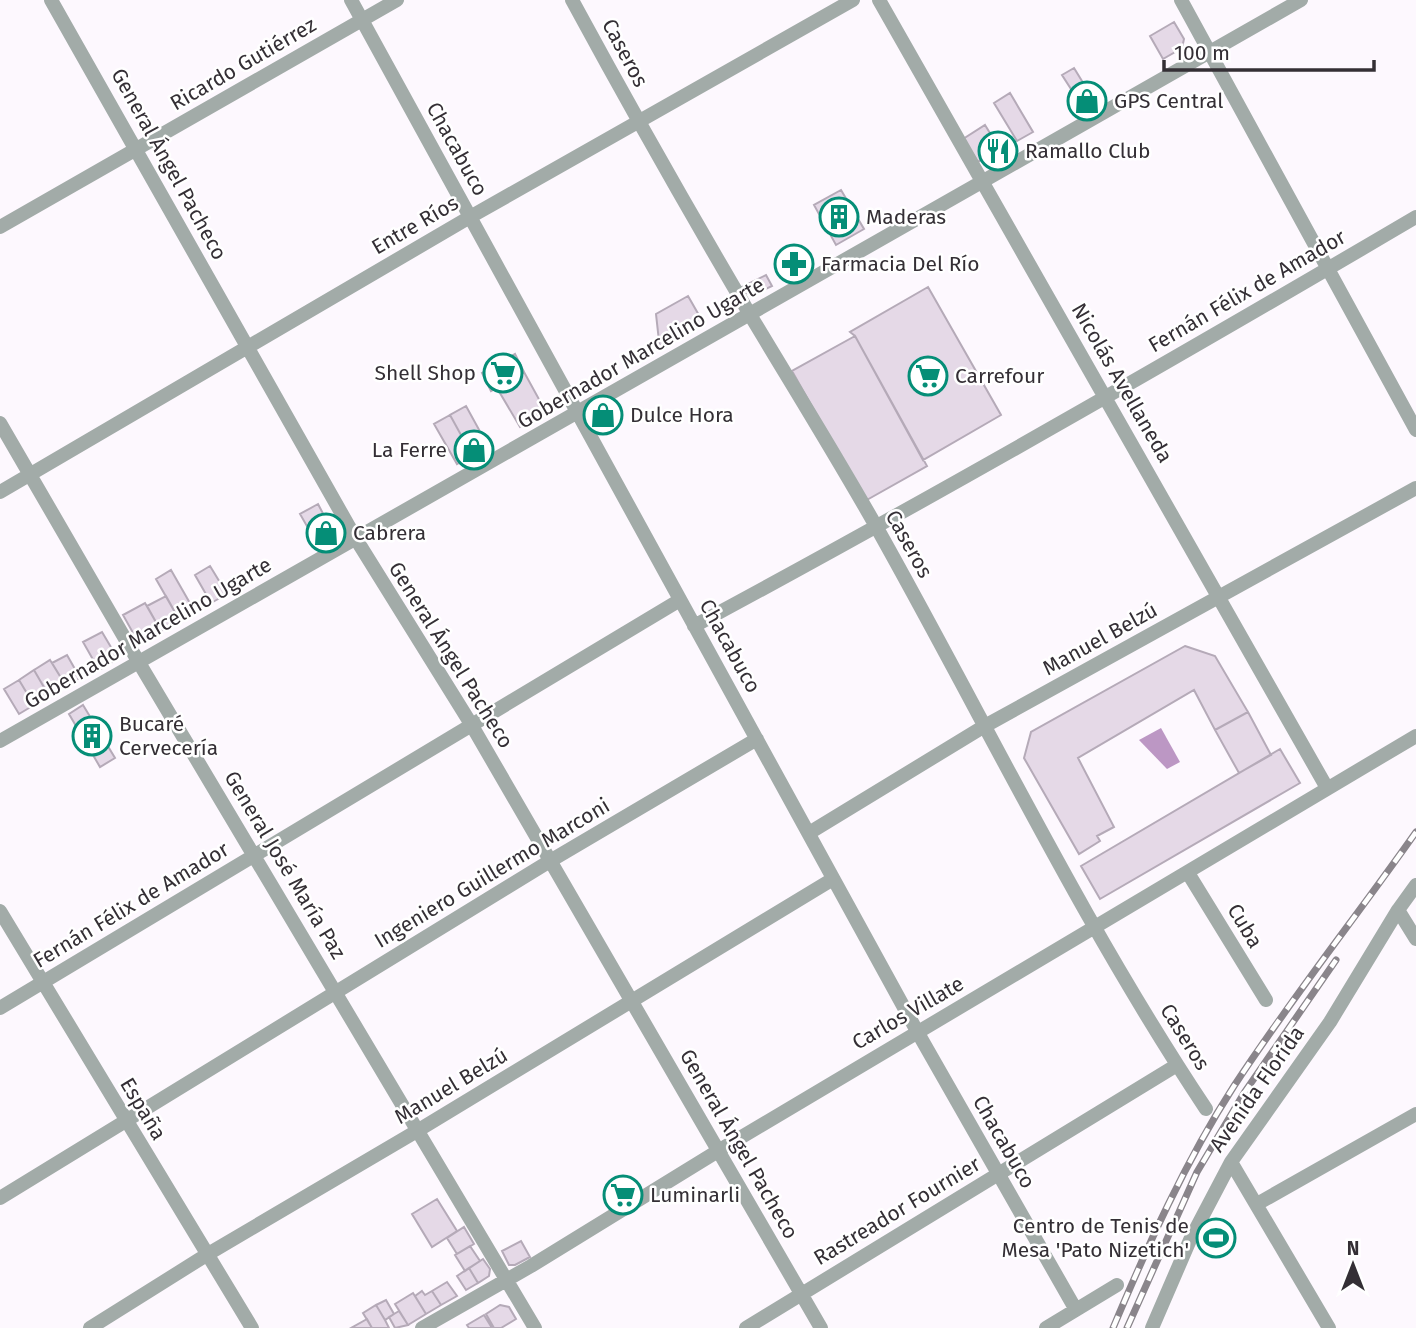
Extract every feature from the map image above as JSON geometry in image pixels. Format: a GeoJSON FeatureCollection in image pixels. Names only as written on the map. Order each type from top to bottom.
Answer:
{"type":"FeatureCollection","features":[{"type":"Feature","properties":{"kind":"street","name":"General Ángel Pacheco"},"geometry":{"type":"LineString","coordinates":[[51,0],[356,539],[471,724],[821,1328]]}},
{"type":"Feature","properties":{"kind":"street","name":"Chacabuco"},"geometry":{"type":"LineString","coordinates":[[351,0],[918,1033],[1076,1310]]}},
{"type":"Feature","properties":{"kind":"street","name":"Ricardo Gutiérrez"},"geometry":{"type":"LineString","coordinates":[[0,227],[397,0]]}},
{"type":"Feature","properties":{"kind":"street","name":"Caseros"},"geometry":{"type":"LineString","coordinates":[[572,0],[638,122],[877,528],[983,727],[1094,926],[1206,1109]]}},
{"type":"Feature","properties":{"kind":"street","name":"Entre Ríos"},"geometry":{"type":"LineString","coordinates":[[0,492],[470,217],[853,0]]}},
{"type":"Feature","properties":{"kind":"street","name":"Nicolás Avellaneda"},"geometry":{"type":"LineString","coordinates":[[878,0],[1327,788]]}},
{"type":"Feature","properties":{"kind":"street"},"geometry":{"type":"LineString","coordinates":[[1181,0],[1416,430]]}},
{"type":"Feature","properties":{"kind":"street","name":"Gobernador Marcelino Ugarte"},"geometry":{"type":"LineString","coordinates":[[0,741],[1301,0]]}},
{"type":"Feature","properties":{"kind":"street","name":"Fernán Félix de Amador"},"geometry":{"type":"LineString","coordinates":[[694,626],[877,528],[1107,398],[1416,216]]}},
{"type":"Feature","properties":{"kind":"street","name":"General José María Paz"},"geometry":{"type":"LineString","coordinates":[[0,423],[138,661],[535,1328]]}},
{"type":"Feature","properties":{"kind":"street","name":"Manuel Belzú"},"geometry":{"type":"LineString","coordinates":[[808,833],[983,727],[1416,488]]}},
{"type":"Feature","properties":{"kind":"street","name":"Fernán Félix de Amador"},"geometry":{"type":"LineString","coordinates":[[0,1008],[680,600]]}},
{"type":"Feature","properties":{"kind":"street","name":"Carlos Villate"},"geometry":{"type":"LineString","coordinates":[[422,1328],[1416,736]]}},
{"type":"Feature","properties":{"kind":"street","name":"Ingeniero Guillermo Marconi"},"geometry":{"type":"LineString","coordinates":[[0,1198],[550,861],[757,739]]}},
{"type":"Feature","properties":{"kind":"street","name":"Cuba"},"geometry":{"type":"LineString","coordinates":[[1188,873],[1266,1000]]}},
{"type":"Feature","properties":{"kind":"street","name":"Manuel Belzú"},"geometry":{"type":"LineString","coordinates":[[90,1328],[208,1254],[418,1131],[833,879]]}},
{"type":"Feature","properties":{"kind":"street","name":"Avenida Florida"},"geometry":{"type":"LineString","coordinates":[[1152,1328],[1190,1240],[1231,1162],[1330,1022],[1416,885]]}},
{"type":"Feature","properties":{"kind":"street"},"geometry":{"type":"LineString","coordinates":[[1398,910],[1416,939]]}},
{"type":"Feature","properties":{"kind":"street","name":"España"},"geometry":{"type":"LineString","coordinates":[[0,911],[252,1328]]}},
{"type":"Feature","properties":{"kind":"street","name":"Rastreador Fournier"},"geometry":{"type":"LineString","coordinates":[[746,1328],[1177,1065]]}},
{"type":"Feature","properties":{"kind":"street"},"geometry":{"type":"LineString","coordinates":[[1256,1204],[1416,1114]]}},
{"type":"Feature","properties":{"kind":"street"},"geometry":{"type":"LineString","coordinates":[[1231,1162],[1329,1328]]}},
{"type":"Feature","properties":{"kind":"street"},"geometry":{"type":"LineString","coordinates":[[1046,1328],[1117,1285]]}},
{"type":"Feature","properties":{"kind":"shaded area"},"geometry":{"type":"Polygon","coordinates":[[[1161,728],[1180,762],[1167,769],[1139,740],[1161,728]]]}},
{"type":"Feature","properties":{"kind":"building"},"geometry":{"type":"Polygon","coordinates":[[[1174,22],[1184,39],[1182,48],[1163,59],[1150,36],[1174,22]]]}},
{"type":"Feature","properties":{"kind":"building"},"geometry":{"type":"Polygon","coordinates":[[[1074,68],[1093,99],[1082,106],[1062,75],[1074,68]]]}},
{"type":"Feature","properties":{"kind":"building"},"geometry":{"type":"Polygon","coordinates":[[[1010,93],[1033,132],[1017,141],[994,103],[1010,93]]]}},
{"type":"Feature","properties":{"kind":"building"},"geometry":{"type":"Polygon","coordinates":[[[985,125],[1001,151],[984,162],[982,159],[978,162],[963,139],[985,125]]]}},
{"type":"Feature","properties":{"kind":"building","name":"Maderas"},"geometry":{"type":"Polygon","coordinates":[[[841,190],[864,229],[836,245],[814,205],[841,190]]]}},
{"type":"Feature","properties":{"kind":"building","name":"Farmacia Del Río"},"geometry":{"type":"Polygon","coordinates":[[[797,253],[805,267],[790,276],[782,262],[797,253]]]}},
{"type":"Feature","properties":{"kind":"building"},"geometry":{"type":"Polygon","coordinates":[[[766,275],[772,286],[753,295],[746,293],[742,287],[766,275]]]}},
{"type":"Feature","properties":{"kind":"building","name":"Carrefour"},"geometry":{"type":"Polygon","coordinates":[[[928,287],[1001,415],[923,460],[855,336],[850,332],[928,287]]]}},
{"type":"Feature","properties":{"kind":"building"},"geometry":{"type":"Polygon","coordinates":[[[688,296],[704,324],[660,350],[656,314],[688,296]]]}},
{"type":"Feature","properties":{"kind":"building"},"geometry":{"type":"Polygon","coordinates":[[[855,336],[927,466],[865,501],[792,371],[855,336]]]}},
{"type":"Feature","properties":{"kind":"building","name":"Shell Shop"},"geometry":{"type":"Polygon","coordinates":[[[515,354],[524,372],[491,391],[482,373],[515,354]]]}},
{"type":"Feature","properties":{"kind":"building"},"geometry":{"type":"Polygon","coordinates":[[[524,372],[546,412],[520,427],[497,388],[524,372]]]}},
{"type":"Feature","properties":{"kind":"building"},"geometry":{"type":"Polygon","coordinates":[[[466,406],[488,446],[472,455],[450,415],[466,406]]]}},
{"type":"Feature","properties":{"kind":"building"},"geometry":{"type":"Polygon","coordinates":[[[450,415],[472,455],[457,464],[434,424],[450,415]]]}},
{"type":"Feature","properties":{"kind":"building"},"geometry":{"type":"Polygon","coordinates":[[[318,504],[330,527],[329,535],[316,542],[300,514],[318,504]]]}},
{"type":"Feature","properties":{"kind":"building"},"geometry":{"type":"Polygon","coordinates":[[[210,566],[227,594],[211,603],[195,575],[210,566]]]}},
{"type":"Feature","properties":{"kind":"building"},"geometry":{"type":"Polygon","coordinates":[[[171,570],[195,612],[180,621],[156,579],[171,570]]]}},
{"type":"Feature","properties":{"kind":"building"},"geometry":{"type":"Polygon","coordinates":[[[166,596],[180,621],[161,631],[147,606],[166,596]]]}},
{"type":"Feature","properties":{"kind":"building"},"geometry":{"type":"Polygon","coordinates":[[[145,603],[161,631],[142,642],[137,640],[123,615],[145,603]]]}},
{"type":"Feature","properties":{"kind":"building"},"geometry":{"type":"Polygon","coordinates":[[[102,632],[115,654],[114,661],[99,670],[83,642],[102,632]]]}},
{"type":"Feature","properties":{"kind":"building"},"geometry":{"type":"Polygon","coordinates":[[[1185,646],[1215,656],[1248,712],[1215,730],[1194,690],[1078,758],[1114,827],[1097,836],[1100,841],[1079,854],[1024,758],[1031,732],[1185,646]]]}},
{"type":"Feature","properties":{"kind":"building"},"geometry":{"type":"Polygon","coordinates":[[[67,655],[80,678],[66,686],[52,663],[67,655]]]}},
{"type":"Feature","properties":{"kind":"building"},"geometry":{"type":"Polygon","coordinates":[[[50,660],[66,686],[49,696],[34,670],[50,660]]]}},
{"type":"Feature","properties":{"kind":"building"},"geometry":{"type":"Polygon","coordinates":[[[34,670],[49,696],[34,705],[19,680],[34,670]]]}},
{"type":"Feature","properties":{"kind":"building"},"geometry":{"type":"Polygon","coordinates":[[[19,680],[34,705],[19,714],[4,689],[19,680]]]}},
{"type":"Feature","properties":{"kind":"building","name":"Bucaré Cervecería"},"geometry":{"type":"Polygon","coordinates":[[[83,705],[115,758],[100,767],[69,714],[83,705]]]}},
{"type":"Feature","properties":{"kind":"building"},"geometry":{"type":"Polygon","coordinates":[[[1248,712],[1271,755],[1239,773],[1215,730],[1248,712]]]}},
{"type":"Feature","properties":{"kind":"building"},"geometry":{"type":"Polygon","coordinates":[[[1280,749],[1300,783],[1100,899],[1081,866],[1280,749]]]}},
{"type":"Feature","properties":{"kind":"building"},"geometry":{"type":"Polygon","coordinates":[[[437,1199],[457,1231],[432,1247],[412,1214],[437,1199]]]}},
{"type":"Feature","properties":{"kind":"building"},"geometry":{"type":"Polygon","coordinates":[[[464,1227],[474,1244],[457,1254],[447,1238],[464,1227]]]}},
{"type":"Feature","properties":{"kind":"building"},"geometry":{"type":"Polygon","coordinates":[[[521,1241],[530,1257],[515,1265],[509,1265],[502,1251],[521,1241]]]}},
{"type":"Feature","properties":{"kind":"building"},"geometry":{"type":"Polygon","coordinates":[[[470,1246],[480,1261],[465,1271],[455,1255],[470,1246]]]}},
{"type":"Feature","properties":{"kind":"building"},"geometry":{"type":"Polygon","coordinates":[[[483,1259],[490,1269],[489,1276],[478,1283],[469,1268],[483,1259]]]}},
{"type":"Feature","properties":{"kind":"building"},"geometry":{"type":"Polygon","coordinates":[[[469,1268],[478,1283],[466,1290],[457,1276],[469,1268]]]}},
{"type":"Feature","properties":{"kind":"building"},"geometry":{"type":"Polygon","coordinates":[[[447,1282],[457,1296],[441,1305],[432,1291],[447,1282]]]}},
{"type":"Feature","properties":{"kind":"building"},"geometry":{"type":"Polygon","coordinates":[[[422,1291],[425,1295],[432,1291],[441,1305],[426,1314],[415,1296],[422,1291]]]}},
{"type":"Feature","properties":{"kind":"building"},"geometry":{"type":"Polygon","coordinates":[[[413,1293],[426,1314],[408,1325],[395,1304],[413,1293]]]}},
{"type":"Feature","properties":{"kind":"building"},"geometry":{"type":"Polygon","coordinates":[[[386,1300],[394,1314],[385,1320],[376,1305],[386,1300]]]}},
{"type":"Feature","properties":{"kind":"building"},"geometry":{"type":"Polygon","coordinates":[[[376,1305],[389,1328],[372,1328],[363,1313],[376,1305]]]}},
{"type":"Feature","properties":{"kind":"building"},"geometry":{"type":"Polygon","coordinates":[[[500,1305],[509,1307],[516,1319],[501,1328],[494,1328],[486,1314],[500,1305]]]}},
{"type":"Feature","properties":{"kind":"building"},"geometry":{"type":"Polygon","coordinates":[[[399,1311],[408,1325],[395,1328],[389,1317],[399,1311]]]}},
{"type":"Feature","properties":{"kind":"building"},"geometry":{"type":"Polygon","coordinates":[[[484,1315],[492,1328],[469,1328],[467,1325],[484,1315]]]}},
{"type":"Feature","properties":{"kind":"building"},"geometry":{"type":"Polygon","coordinates":[[[367,1319],[372,1328],[351,1328],[367,1319]]]}},
{"type":"Feature","properties":{"kind":"railway"},"geometry":{"type":"LineString","coordinates":[[1113,1328],[1168,1204],[1216,1115],[1278,1022],[1416,832]]}},
{"type":"Feature","properties":{"kind":"railway"},"geometry":{"type":"LineString","coordinates":[[1127,1328],[1197,1172],[1244,1093],[1336,960]]}},
{"type":"Feature","properties":{"kind":"place","name":"GPS Central"},"geometry":{"type":"Point","coordinates":[1087,101]}},
{"type":"Feature","properties":{"kind":"place","name":"Ramallo Club"},"geometry":{"type":"Point","coordinates":[998,151]}},
{"type":"Feature","properties":{"kind":"place","name":"Maderas"},"geometry":{"type":"Point","coordinates":[839,217]}},
{"type":"Feature","properties":{"kind":"place","name":"Farmacia Del Río"},"geometry":{"type":"Point","coordinates":[794,264]}},
{"type":"Feature","properties":{"kind":"place","name":"Shell Shop"},"geometry":{"type":"Point","coordinates":[503,373]}},
{"type":"Feature","properties":{"kind":"place","name":"Carrefour"},"geometry":{"type":"Point","coordinates":[928,376]}},
{"type":"Feature","properties":{"kind":"place","name":"Dulce Hora"},"geometry":{"type":"Point","coordinates":[603,415]}},
{"type":"Feature","properties":{"kind":"place","name":"La Ferre"},"geometry":{"type":"Point","coordinates":[474,450]}},
{"type":"Feature","properties":{"kind":"place","name":"Cabrera"},"geometry":{"type":"Point","coordinates":[326,533]}},
{"type":"Feature","properties":{"kind":"place","name":"Bucaré Cervecería"},"geometry":{"type":"Point","coordinates":[92,736]}},
{"type":"Feature","properties":{"kind":"place","name":"Luminarli"},"geometry":{"type":"Point","coordinates":[623,1195]}},
{"type":"Feature","properties":{"kind":"place","name":"Centro de Tenis de Mesa 'Pato Nizetich'"},"geometry":{"type":"Point","coordinates":[1216,1238]}}]}
